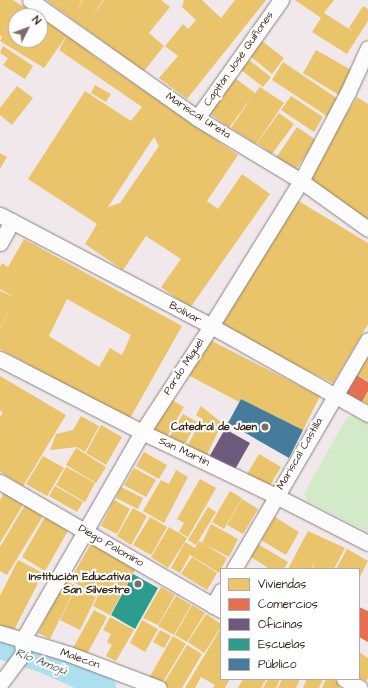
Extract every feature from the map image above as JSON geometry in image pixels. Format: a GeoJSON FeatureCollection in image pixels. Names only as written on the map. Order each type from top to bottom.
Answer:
{"type":"FeatureCollection","features":[{"type":"Feature","properties":{"kind":"street","name":"Mariscal Ureta"},"geometry":{"type":"LineString","coordinates":[[30,0],[197,118],[301,181],[368,229]]}},
{"type":"Feature","properties":{"kind":"street","name":"Capitán José Quiñones"},"geometry":{"type":"LineString","coordinates":[[197,118],[281,0]]}},
{"type":"Feature","properties":{"kind":"street","name":"Pardo Miguel"},"geometry":{"type":"LineString","coordinates":[[0,684],[142,432],[211,326],[301,181],[348,92],[368,48]]}},
{"type":"Feature","properties":{"kind":"street","name":"Bolívar"},"geometry":{"type":"LineString","coordinates":[[6,218],[211,326],[368,414]]}},
{"type":"Feature","properties":{"kind":"street"},"geometry":{"type":"LineString","coordinates":[[0,243],[6,218]]}},
{"type":"Feature","properties":{"kind":"street","name":"Mariscal Castilla"},"geometry":{"type":"LineString","coordinates":[[235,568],[368,340]]}},
{"type":"Feature","properties":{"kind":"street","name":"San Martín"},"geometry":{"type":"LineString","coordinates":[[0,359],[142,432],[276,496],[368,543]]}},
{"type":"Feature","properties":{"kind":"street","name":"Diego Palomino"},"geometry":{"type":"LineString","coordinates":[[0,482],[217,608]]}},
{"type":"Feature","properties":{"kind":"street"},"geometry":{"type":"LineString","coordinates":[[217,608],[220,595]]}},
{"type":"Feature","properties":{"kind":"street","name":"Malecón"},"geometry":{"type":"LineString","coordinates":[[0,633],[22,647],[69,654],[159,688]]}},
{"type":"Feature","properties":{"kind":"street"},"geometry":{"type":"LineString","coordinates":[[346,680],[360,688]]}},
{"type":"Feature","properties":{"kind":"green space"},"geometry":{"type":"Polygon","coordinates":[[[357,416],[368,421],[368,532],[307,501],[304,493],[347,417],[357,416]]]}},
{"type":"Feature","properties":{"kind":"building: Viviendas"},"geometry":{"type":"Polygon","coordinates":[[[0,0],[13,0],[22,6],[23,5],[28,8],[8,8],[8,46],[0,41],[2,37],[0,35],[0,0]]]}},
{"type":"Feature","properties":{"kind":"building: Viviendas"},"geometry":{"type":"Polygon","coordinates":[[[46,0],[82,0],[76,10],[83,0],[103,0],[90,19],[104,0],[161,0],[170,7],[149,33],[164,46],[144,71],[46,0]]]}},
{"type":"Feature","properties":{"kind":"building: Viviendas"},"geometry":{"type":"Polygon","coordinates":[[[184,0],[202,0],[221,18],[235,0],[266,0],[187,99],[159,78],[178,56],[165,46],[183,24],[188,29],[196,20],[182,7],[184,0]]]}},
{"type":"Feature","properties":{"kind":"building: Viviendas"},"geometry":{"type":"Polygon","coordinates":[[[295,0],[334,0],[324,13],[354,32],[349,28],[363,6],[368,9],[368,21],[347,54],[312,32],[321,18],[295,0]]]}},
{"type":"Feature","properties":{"kind":"building: Viviendas"},"geometry":{"type":"Polygon","coordinates":[[[48,20],[68,34],[95,57],[238,155],[207,201],[218,209],[242,174],[270,194],[190,308],[161,287],[181,259],[146,236],[123,270],[85,244],[97,224],[28,179],[85,91],[131,121],[142,107],[59,50],[67,35],[44,68],[11,48],[48,48],[48,20]],[[154,137],[108,207],[120,203],[159,146],[154,137]]]}},
{"type":"Feature","properties":{"kind":"building: Viviendas"},"geometry":{"type":"Polygon","coordinates":[[[262,41],[284,58],[272,74],[250,56],[262,41]]]}},
{"type":"Feature","properties":{"kind":"building: Viviendas"},"geometry":{"type":"Polygon","coordinates":[[[3,46],[33,66],[25,79],[3,65],[8,58],[0,53],[3,46]]]}},
{"type":"Feature","properties":{"kind":"building: Viviendas"},"geometry":{"type":"Polygon","coordinates":[[[316,50],[353,71],[339,95],[303,73],[316,50]]]}},
{"type":"Feature","properties":{"kind":"building: Viviendas"},"geometry":{"type":"Polygon","coordinates":[[[249,60],[271,77],[263,87],[241,70],[249,60]]]}},
{"type":"Feature","properties":{"kind":"building: Viviendas"},"geometry":{"type":"Polygon","coordinates":[[[283,62],[338,99],[327,116],[272,80],[283,62]]]}},
{"type":"Feature","properties":{"kind":"building: Viviendas"},"geometry":{"type":"Polygon","coordinates":[[[235,78],[255,93],[260,87],[284,103],[256,144],[231,128],[253,95],[229,128],[209,113],[235,78]]]}},
{"type":"Feature","properties":{"kind":"building: Viviendas"},"geometry":{"type":"Polygon","coordinates":[[[95,85],[111,94],[106,102],[91,93],[95,85]]]}},
{"type":"Feature","properties":{"kind":"building: Viviendas"},"geometry":{"type":"Polygon","coordinates":[[[17,86],[33,98],[12,125],[0,115],[0,108],[17,86]]]}},
{"type":"Feature","properties":{"kind":"building: Viviendas"},"geometry":{"type":"Polygon","coordinates":[[[291,96],[323,117],[314,132],[281,110],[291,96]]]}},
{"type":"Feature","properties":{"kind":"building: Viviendas"},"geometry":{"type":"Polygon","coordinates":[[[357,97],[368,104],[368,219],[366,221],[305,180],[357,97]]]}},
{"type":"Feature","properties":{"kind":"building: Viviendas"},"geometry":{"type":"Polygon","coordinates":[[[279,113],[294,124],[272,154],[257,143],[279,113]]]}},
{"type":"Feature","properties":{"kind":"building: Viviendas"},"geometry":{"type":"Polygon","coordinates":[[[297,127],[316,140],[295,171],[276,158],[297,127]]]}},
{"type":"Feature","properties":{"kind":"building: Viviendas"},"geometry":{"type":"Polygon","coordinates":[[[0,153],[7,157],[0,169],[0,153]]]}},
{"type":"Feature","properties":{"kind":"building: Viviendas"},"geometry":{"type":"Polygon","coordinates":[[[292,197],[368,243],[368,324],[333,383],[215,326],[292,197]]]}},
{"type":"Feature","properties":{"kind":"building: Viviendas"},"geometry":{"type":"Polygon","coordinates":[[[24,239],[182,326],[129,420],[0,349],[0,329],[15,300],[0,328],[0,291],[16,298],[0,289],[0,267],[2,263],[8,267],[24,239]],[[67,299],[49,336],[99,367],[110,348],[122,355],[131,335],[67,299]]]}},
{"type":"Feature","properties":{"kind":"building: Viviendas"},"geometry":{"type":"Polygon","coordinates":[[[206,338],[320,396],[303,430],[241,399],[239,402],[188,375],[206,338]]]}},
{"type":"Feature","properties":{"kind":"building: Viviendas"},"geometry":{"type":"Polygon","coordinates":[[[368,352],[368,381],[356,374],[368,352]]]}},
{"type":"Feature","properties":{"kind":"building: Viviendas"},"geometry":{"type":"Polygon","coordinates":[[[0,376],[66,415],[23,486],[0,472],[0,417],[3,412],[0,411],[0,376]]]}},
{"type":"Feature","properties":{"kind":"building: Viviendas"},"geometry":{"type":"Polygon","coordinates":[[[368,392],[368,404],[363,401],[368,392]]]}},
{"type":"Feature","properties":{"kind":"building: Viviendas"},"geometry":{"type":"Polygon","coordinates":[[[170,399],[184,407],[166,438],[152,430],[170,399]]]}},
{"type":"Feature","properties":{"kind":"building: Viviendas"},"geometry":{"type":"Polygon","coordinates":[[[201,406],[222,423],[206,457],[186,448],[202,419],[196,415],[201,406]]]}},
{"type":"Feature","properties":{"kind":"building: Viviendas"},"geometry":{"type":"Polygon","coordinates":[[[183,414],[197,422],[184,446],[169,438],[183,414]]]}},
{"type":"Feature","properties":{"kind":"building: Viviendas"},"geometry":{"type":"Polygon","coordinates":[[[81,416],[99,426],[85,452],[77,447],[50,450],[56,434],[73,430],[81,416]]]}},
{"type":"Feature","properties":{"kind":"building: Viviendas"},"geometry":{"type":"Polygon","coordinates":[[[101,425],[122,437],[106,465],[86,453],[101,425]]]}},
{"type":"Feature","properties":{"kind":"building: Viviendas"},"geometry":{"type":"Polygon","coordinates":[[[76,448],[106,467],[96,483],[66,465],[76,448]]]}},
{"type":"Feature","properties":{"kind":"building: Viviendas"},"geometry":{"type":"Polygon","coordinates":[[[144,452],[167,465],[159,479],[136,466],[144,452]]]}},
{"type":"Feature","properties":{"kind":"building: Viviendas"},"geometry":{"type":"Polygon","coordinates":[[[259,454],[281,467],[268,489],[246,476],[259,454]]]}},
{"type":"Feature","properties":{"kind":"building: Viviendas"},"geometry":{"type":"Polygon","coordinates":[[[43,456],[64,468],[47,496],[26,484],[43,456]]]}},
{"type":"Feature","properties":{"kind":"building: Viviendas"},"geometry":{"type":"Polygon","coordinates":[[[66,467],[95,483],[85,502],[56,485],[66,467]]]}},
{"type":"Feature","properties":{"kind":"building: Viviendas"},"geometry":{"type":"Polygon","coordinates":[[[134,468],[156,480],[146,497],[124,485],[134,468]]]}},
{"type":"Feature","properties":{"kind":"building: Viviendas"},"geometry":{"type":"Polygon","coordinates":[[[176,470],[188,477],[164,523],[143,511],[161,480],[169,484],[176,470]]]}},
{"type":"Feature","properties":{"kind":"building: Viviendas"},"geometry":{"type":"Polygon","coordinates":[[[200,479],[216,488],[188,537],[179,532],[184,523],[177,519],[200,479]]]}},
{"type":"Feature","properties":{"kind":"building: Viviendas"},"geometry":{"type":"Polygon","coordinates":[[[55,486],[83,502],[77,512],[49,496],[55,486]]]}},
{"type":"Feature","properties":{"kind":"building: Viviendas"},"geometry":{"type":"Polygon","coordinates":[[[121,487],[143,498],[138,509],[116,498],[121,487]]]}},
{"type":"Feature","properties":{"kind":"building: Viviendas"},"geometry":{"type":"Polygon","coordinates":[[[5,491],[24,503],[0,543],[0,500],[5,491]]]}},
{"type":"Feature","properties":{"kind":"building: Viviendas"},"geometry":{"type":"Polygon","coordinates":[[[230,491],[242,498],[224,529],[212,522],[230,491]]]}},
{"type":"Feature","properties":{"kind":"building: Viviendas"},"geometry":{"type":"Polygon","coordinates":[[[242,499],[258,509],[243,534],[227,525],[242,499]]]}},
{"type":"Feature","properties":{"kind":"building: Viviendas"},"geometry":{"type":"Polygon","coordinates":[[[114,500],[130,509],[117,534],[101,526],[114,500]]]}},
{"type":"Feature","properties":{"kind":"building: Viviendas"},"geometry":{"type":"Polygon","coordinates":[[[25,505],[43,516],[7,575],[0,571],[0,547],[25,505]]]}},
{"type":"Feature","properties":{"kind":"building: Viviendas"},"geometry":{"type":"Polygon","coordinates":[[[208,507],[216,512],[196,545],[188,540],[208,507]]]}},
{"type":"Feature","properties":{"kind":"building: Viviendas"},"geometry":{"type":"Polygon","coordinates":[[[133,508],[147,516],[131,545],[117,536],[133,508]]]}},
{"type":"Feature","properties":{"kind":"building: Viviendas"},"geometry":{"type":"Polygon","coordinates":[[[45,517],[68,531],[45,571],[22,557],[45,517]]]}},
{"type":"Feature","properties":{"kind":"building: Viviendas"},"geometry":{"type":"Polygon","coordinates":[[[150,517],[167,527],[151,555],[133,545],[150,517]]]}},
{"type":"Feature","properties":{"kind":"building: Viviendas"},"geometry":{"type":"Polygon","coordinates":[[[275,517],[299,532],[286,555],[261,540],[275,517]]]}},
{"type":"Feature","properties":{"kind":"building: Viviendas"},"geometry":{"type":"Polygon","coordinates":[[[211,524],[238,539],[229,557],[202,543],[211,524]]]}},
{"type":"Feature","properties":{"kind":"building: Viviendas"},"geometry":{"type":"Polygon","coordinates":[[[169,527],[187,538],[168,568],[151,557],[169,527]]]}},
{"type":"Feature","properties":{"kind":"building: Viviendas"},"geometry":{"type":"Polygon","coordinates":[[[308,531],[345,548],[335,568],[312,568],[316,561],[312,568],[289,568],[308,531]]]}},
{"type":"Feature","properties":{"kind":"building: Viviendas"},"geometry":{"type":"Polygon","coordinates":[[[199,541],[227,558],[222,568],[220,568],[219,573],[190,555],[180,573],[171,568],[185,542],[195,548],[199,541]]]}},
{"type":"Feature","properties":{"kind":"building: Viviendas"},"geometry":{"type":"Polygon","coordinates":[[[92,542],[136,568],[110,615],[93,606],[98,596],[70,580],[92,542]]]}},
{"type":"Feature","properties":{"kind":"building: Viviendas"},"geometry":{"type":"Polygon","coordinates":[[[258,544],[288,562],[285,568],[266,568],[251,557],[258,544]]]}},
{"type":"Feature","properties":{"kind":"building: Viviendas"},"geometry":{"type":"Polygon","coordinates":[[[347,549],[368,561],[360,577],[360,568],[337,568],[347,549]]]}},
{"type":"Feature","properties":{"kind":"building: Viviendas"},"geometry":{"type":"Polygon","coordinates":[[[192,557],[217,573],[207,590],[181,574],[192,557]]]}},
{"type":"Feature","properties":{"kind":"building: Viviendas"},"geometry":{"type":"Polygon","coordinates":[[[18,560],[43,573],[13,632],[0,625],[0,596],[18,560]]]}},
{"type":"Feature","properties":{"kind":"building: Viviendas"},"geometry":{"type":"Polygon","coordinates":[[[65,580],[76,586],[50,639],[38,633],[65,580]]]}},
{"type":"Feature","properties":{"kind":"building: Viviendas"},"geometry":{"type":"Polygon","coordinates":[[[76,587],[96,597],[80,630],[60,620],[76,587]]]}},
{"type":"Feature","properties":{"kind":"building: Viviendas"},"geometry":{"type":"Polygon","coordinates":[[[161,587],[175,595],[158,625],[143,618],[161,587]]]}},
{"type":"Feature","properties":{"kind":"building: Viviendas"},"geometry":{"type":"Polygon","coordinates":[[[176,596],[191,605],[174,635],[158,626],[176,596]]]}},
{"type":"Feature","properties":{"kind":"building: Viviendas"},"geometry":{"type":"Polygon","coordinates":[[[192,605],[205,613],[187,642],[175,635],[192,605]]]}},
{"type":"Feature","properties":{"kind":"building: Viviendas"},"geometry":{"type":"Polygon","coordinates":[[[94,610],[107,617],[86,656],[73,648],[94,610]]]}},
{"type":"Feature","properties":{"kind":"building: Viviendas"},"geometry":{"type":"Polygon","coordinates":[[[206,614],[220,623],[220,629],[204,653],[188,642],[206,614]]]}},
{"type":"Feature","properties":{"kind":"building: Viviendas"},"geometry":{"type":"Polygon","coordinates":[[[110,617],[134,630],[116,661],[106,656],[112,645],[107,642],[111,634],[103,630],[110,617]]]}},
{"type":"Feature","properties":{"kind":"building: Viviendas"},"geometry":{"type":"Polygon","coordinates":[[[142,620],[158,629],[145,652],[130,643],[142,620]]]}},
{"type":"Feature","properties":{"kind":"building: Viviendas"},"geometry":{"type":"Polygon","coordinates":[[[160,630],[171,636],[164,648],[153,642],[160,630]]]}},
{"type":"Feature","properties":{"kind":"building: Viviendas"},"geometry":{"type":"Polygon","coordinates":[[[220,630],[220,680],[229,680],[225,688],[213,688],[215,685],[201,677],[195,688],[185,688],[220,630]]]}},
{"type":"Feature","properties":{"kind":"building: Viviendas"},"geometry":{"type":"Polygon","coordinates":[[[173,636],[186,644],[161,685],[149,678],[173,636]]]}},
{"type":"Feature","properties":{"kind":"building: Viviendas"},"geometry":{"type":"Polygon","coordinates":[[[187,645],[202,654],[182,688],[169,688],[163,685],[187,645]]]}},
{"type":"Feature","properties":{"kind":"building: Viviendas"},"geometry":{"type":"Polygon","coordinates":[[[360,653],[368,658],[368,678],[366,681],[360,678],[360,653]]]}},
{"type":"Feature","properties":{"kind":"building: Viviendas"},"geometry":{"type":"Polygon","coordinates":[[[242,680],[265,680],[261,688],[238,688],[242,680]]]}},
{"type":"Feature","properties":{"kind":"building: Viviendas"},"geometry":{"type":"Polygon","coordinates":[[[267,680],[280,680],[276,688],[263,688],[267,680]]]}},
{"type":"Feature","properties":{"kind":"building: Viviendas"},"geometry":{"type":"Polygon","coordinates":[[[282,680],[300,680],[296,688],[278,688],[282,680]]]}},
{"type":"Feature","properties":{"kind":"building: Viviendas"},"geometry":{"type":"Polygon","coordinates":[[[307,680],[323,680],[319,688],[303,688],[307,680]]]}},
{"type":"Feature","properties":{"kind":"building: Viviendas"},"geometry":{"type":"Polygon","coordinates":[[[326,680],[334,680],[341,683],[339,688],[322,688],[326,680]]]}},
{"type":"Feature","properties":{"kind":"building: Comercios"},"geometry":{"type":"Polygon","coordinates":[[[355,374],[368,382],[368,391],[362,402],[345,392],[355,374]]]}},
{"type":"Feature","properties":{"kind":"building: Comercios"},"geometry":{"type":"Polygon","coordinates":[[[360,607],[368,611],[368,642],[360,638],[360,607]]]}},
{"type":"Feature","properties":{"kind":"building: Oficinas"},"geometry":{"type":"Polygon","coordinates":[[[225,429],[250,443],[233,473],[208,459],[225,429]]]}},
{"type":"Feature","properties":{"kind":"building: Escuelas"},"geometry":{"type":"Polygon","coordinates":[[[133,574],[158,588],[135,629],[111,615],[133,574]]]}},
{"type":"Feature","properties":{"kind":"building: Público","name":"Catedral de Jaen"},"geometry":{"type":"Polygon","coordinates":[[[241,399],[303,430],[289,458],[228,423],[241,399]]]}},
{"type":"Feature","properties":{"kind":"waterway","name":"Río Amojú"},"geometry":{"type":"LineString","coordinates":[[0,647],[44,661],[104,688]]}},
{"type":"Feature","properties":{"kind":"place","name":"Catedral de Jaen"},"geometry":{"type":"Point","coordinates":[265,427]}},
{"type":"Feature","properties":{"kind":"place","name":"Institución Educativa San Silvestre"},"geometry":{"type":"Point","coordinates":[138,584]}}]}
